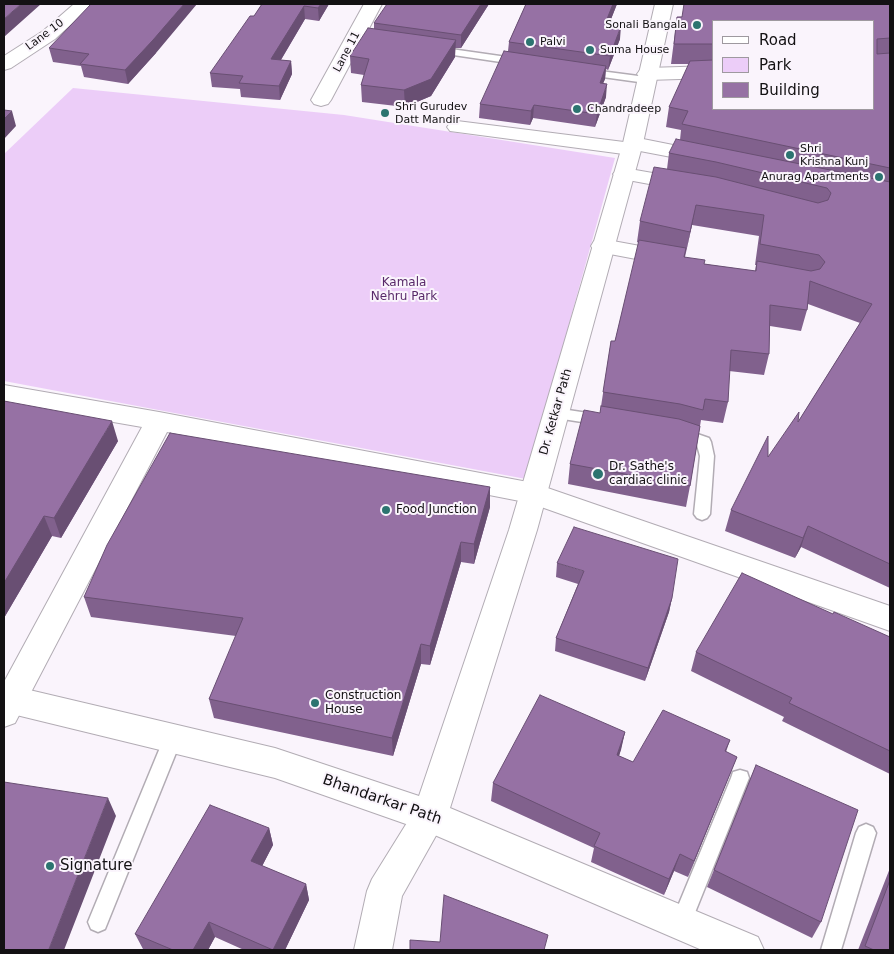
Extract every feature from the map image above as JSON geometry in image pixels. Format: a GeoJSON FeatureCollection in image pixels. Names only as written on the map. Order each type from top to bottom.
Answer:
{"type":"FeatureCollection","features":[{"type":"Feature","properties":{"kind":"street","name":"Lane 10"},"geometry":{"type":"LineString","coordinates":[[4,64],[49,35],[84,4]]}},
{"type":"Feature","properties":{"kind":"street","name":"Lane 11"},"geometry":{"type":"LineString","coordinates":[[322,100],[359,39],[373,4]]}},
{"type":"Feature","properties":{"kind":"street","name":"Dr. Ketkar Path"},"geometry":{"type":"LineString","coordinates":[[373,950],[385,891],[430,816],[523,530],[602,246],[632,146],[646,77],[664,4]]}},
{"type":"Feature","properties":{"kind":"street"},"geometry":{"type":"LineString","coordinates":[[646,77],[712,72]]}},
{"type":"Feature","properties":{"kind":"street"},"geometry":{"type":"LineString","coordinates":[[457,127],[632,146],[728,162]]}},
{"type":"Feature","properties":{"kind":"street"},"geometry":{"type":"LineString","coordinates":[[624,174],[702,188]]}},
{"type":"Feature","properties":{"kind":"street"},"geometry":{"type":"LineString","coordinates":[[602,246],[689,262]]}},
{"type":"Feature","properties":{"kind":"street"},"geometry":{"type":"LineString","coordinates":[[4,394],[159,421],[533,493],[890,619]]}},
{"type":"Feature","properties":{"kind":"street"},"geometry":{"type":"LineString","coordinates":[[6,703],[159,421]]}},
{"type":"Feature","properties":{"kind":"street","name":"Bhandarkar Path"},"geometry":{"type":"LineString","coordinates":[[6,703],[173,738],[275,763],[430,816],[745,950]]}},
{"type":"Feature","properties":{"kind":"lane"},"geometry":{"type":"LineString","coordinates":[[422,48],[529,64]]}},
{"type":"Feature","properties":{"kind":"lane"},"geometry":{"type":"LineString","coordinates":[[578,70],[646,77]]}},
{"type":"Feature","properties":{"kind":"lane"},"geometry":{"type":"LineString","coordinates":[[555,413],[620,423]]}},
{"type":"Feature","properties":{"kind":"lane"},"geometry":{"type":"LineString","coordinates":[[666,430],[691,436],[704,442],[707,456],[702,514]]}},
{"type":"Feature","properties":{"kind":"lane"},"geometry":{"type":"LineString","coordinates":[[98,922],[173,738]]}},
{"type":"Feature","properties":{"kind":"lane"},"geometry":{"type":"LineString","coordinates":[[681,923],[740,778]]}},
{"type":"Feature","properties":{"kind":"lane"},"geometry":{"type":"LineString","coordinates":[[831,950],[866,833]]}},
{"type":"Feature","properties":{"kind":"green space","name":"Kamala Nehru Park"},"geometry":{"type":"Polygon","coordinates":[[[73,88],[344,115],[615,158],[526,479],[4,381],[4,154],[73,88]]]}},
{"type":"Feature","properties":{"kind":"building"},"geometry":{"type":"Polygon","coordinates":[[[4,4],[21,4],[4,19],[4,4]]]}},
{"type":"Feature","properties":{"kind":"building"},"geometry":{"type":"Polygon","coordinates":[[[91,4],[184,4],[125,70],[80,64],[89,54],[49,48],[91,4]]]}},
{"type":"Feature","properties":{"kind":"building"},"geometry":{"type":"Polygon","coordinates":[[[262,4],[321,4],[318,8],[304,6],[271,59],[291,61],[279,86],[239,83],[243,76],[210,73],[250,16],[254,16],[262,4]]]}},
{"type":"Feature","properties":{"kind":"building"},"geometry":{"type":"Polygon","coordinates":[[[387,4],[481,4],[461,35],[374,23],[387,4]]]}},
{"type":"Feature","properties":{"kind":"building"},"geometry":{"type":"Polygon","coordinates":[[[526,4],[613,4],[605,24],[621,26],[610,56],[509,42],[526,4]]]}},
{"type":"Feature","properties":{"kind":"building"},"geometry":{"type":"Polygon","coordinates":[[[684,4],[890,4],[890,38],[877,39],[877,54],[890,53],[890,168],[682,124],[688,111],[669,107],[690,61],[712,60],[712,110],[874,110],[874,20],[712,20],[712,44],[674,44],[677,17],[682,17],[684,4]]]}},
{"type":"Feature","properties":{"kind":"building"},"geometry":{"type":"Polygon","coordinates":[[[368,28],[456,40],[431,79],[404,90],[361,85],[369,59],[350,56],[368,28]]]}},
{"type":"Feature","properties":{"kind":"building"},"geometry":{"type":"Polygon","coordinates":[[[504,51],[606,66],[600,83],[607,84],[597,114],[534,105],[531,111],[480,104],[504,51]]]}},
{"type":"Feature","properties":{"kind":"building"},"geometry":{"type":"Polygon","coordinates":[[[4,110],[12,111],[4,119],[4,110]]]}},
{"type":"Feature","properties":{"kind":"building"},"geometry":{"type":"Polygon","coordinates":[[[676,139],[890,182],[890,564],[808,526],[803,538],[731,510],[768,436],[768,457],[799,412],[798,422],[872,304],[810,281],[807,310],[770,305],[769,354],[731,350],[728,402],[705,399],[703,410],[680,404],[603,392],[611,341],[615,341],[639,240],[686,248],[684,257],[705,260],[704,264],[756,271],[757,261],[811,271],[820,269],[825,262],[819,255],[760,244],[764,215],[696,205],[690,232],[640,221],[654,167],[716,177],[818,203],[828,200],[831,193],[827,188],[669,153],[676,139]]]}},
{"type":"Feature","properties":{"kind":"building"},"geometry":{"type":"Polygon","coordinates":[[[4,401],[112,421],[54,518],[44,516],[4,583],[4,401]]]}},
{"type":"Feature","properties":{"kind":"building"},"geometry":{"type":"Polygon","coordinates":[[[601,406],[679,419],[700,426],[690,486],[570,464],[584,410],[600,413],[601,406]]]}},
{"type":"Feature","properties":{"kind":"building"},"geometry":{"type":"Polygon","coordinates":[[[170,433],[490,487],[474,544],[461,542],[430,646],[421,644],[392,738],[209,699],[243,618],[84,597],[107,545],[170,433]]]}},
{"type":"Feature","properties":{"kind":"building"},"geometry":{"type":"Polygon","coordinates":[[[574,527],[678,559],[672,598],[648,668],[556,638],[584,571],[557,563],[574,527]]]}},
{"type":"Feature","properties":{"kind":"building"},"geometry":{"type":"Polygon","coordinates":[[[742,573],[833,614],[834,612],[890,637],[890,751],[789,703],[792,698],[696,652],[742,573]]]}},
{"type":"Feature","properties":{"kind":"building"},"geometry":{"type":"Polygon","coordinates":[[[540,695],[625,732],[617,755],[633,762],[663,710],[730,740],[725,751],[737,757],[694,861],[680,854],[669,879],[594,846],[600,833],[493,783],[540,695]]]}},
{"type":"Feature","properties":{"kind":"building"},"geometry":{"type":"Polygon","coordinates":[[[756,765],[858,810],[821,922],[714,870],[756,765]]]}},
{"type":"Feature","properties":{"kind":"building","name":"Signature"},"geometry":{"type":"Polygon","coordinates":[[[4,782],[108,798],[49,949],[57,950],[4,950],[4,782]]]}},
{"type":"Feature","properties":{"kind":"building"},"geometry":{"type":"Polygon","coordinates":[[[210,805],[269,828],[251,861],[306,884],[273,950],[209,922],[193,950],[173,950],[135,934],[210,805]]]}},
{"type":"Feature","properties":{"kind":"building"},"geometry":{"type":"Polygon","coordinates":[[[890,880],[890,950],[874,950],[865,946],[890,880]]]}},
{"type":"Feature","properties":{"kind":"building"},"geometry":{"type":"Polygon","coordinates":[[[444,895],[548,935],[544,950],[410,950],[410,940],[440,942],[444,895]]]}},
{"type":"Feature","properties":{"kind":"place","name":"Sonali Bangala"},"geometry":{"type":"Point","coordinates":[697,25]}},
{"type":"Feature","properties":{"kind":"place","name":"Palvi"},"geometry":{"type":"Point","coordinates":[530,42]}},
{"type":"Feature","properties":{"kind":"place","name":"Suma House"},"geometry":{"type":"Point","coordinates":[590,50]}},
{"type":"Feature","properties":{"kind":"place","name":"Chandradeep"},"geometry":{"type":"Point","coordinates":[577,109]}},
{"type":"Feature","properties":{"kind":"place","name":"Shri Gurudev Datt Mandir"},"geometry":{"type":"Point","coordinates":[385,113]}},
{"type":"Feature","properties":{"kind":"place","name":"Shri Krishna Kunj"},"geometry":{"type":"Point","coordinates":[790,155]}},
{"type":"Feature","properties":{"kind":"place","name":"Anurag Apartments"},"geometry":{"type":"Point","coordinates":[879,177]}},
{"type":"Feature","properties":{"kind":"place","name":"Dr. Sathe's cardiac clinic"},"geometry":{"type":"Point","coordinates":[598,474]}},
{"type":"Feature","properties":{"kind":"place","name":"Food Junction"},"geometry":{"type":"Point","coordinates":[386,510]}},
{"type":"Feature","properties":{"kind":"place","name":"Construction House"},"geometry":{"type":"Point","coordinates":[315,703]}},
{"type":"Feature","properties":{"kind":"place","name":"Signature"},"geometry":{"type":"Point","coordinates":[50,866]}}]}
